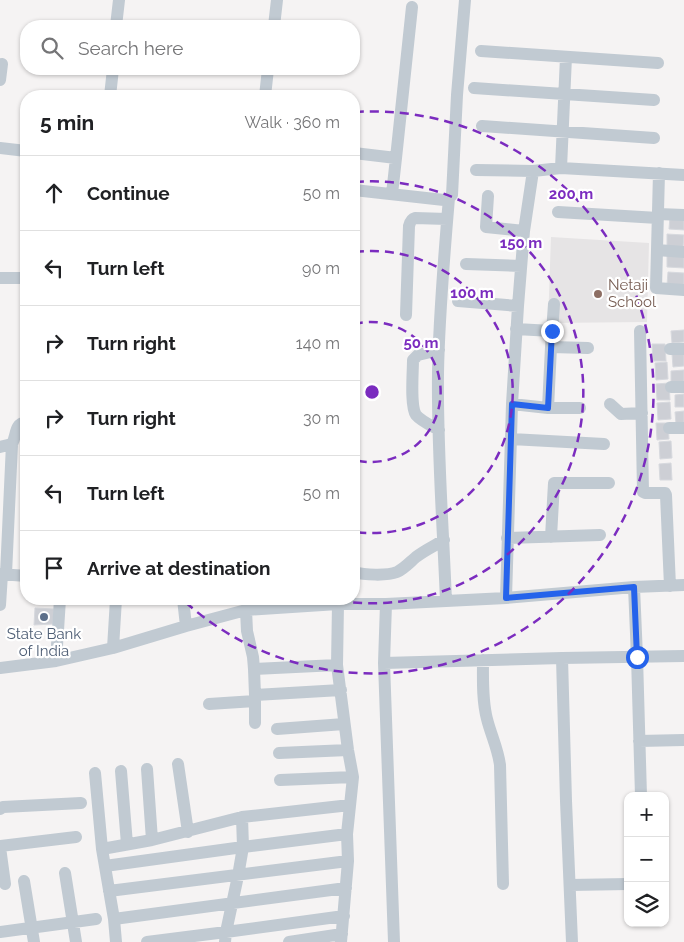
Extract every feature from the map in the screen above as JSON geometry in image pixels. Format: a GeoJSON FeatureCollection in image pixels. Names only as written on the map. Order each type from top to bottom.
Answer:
{"type":"FeatureCollection","features":[{"type":"Feature","properties":{"kind":"street"},"geometry":{"type":"LineString","coordinates":[[117,20],[119,0]]}},
{"type":"Feature","properties":{"kind":"street"},"geometry":{"type":"LineString","coordinates":[[275,20],[277,0]]}},
{"type":"Feature","properties":{"kind":"street"},"geometry":{"type":"LineString","coordinates":[[446,601],[439,430],[439,350],[447,219],[449,198],[452,195],[457,95],[465,0]]}},
{"type":"Feature","properties":{"kind":"street"},"geometry":{"type":"LineString","coordinates":[[392,194],[412,7]]}},
{"type":"Feature","properties":{"kind":"street"},"geometry":{"type":"LineString","coordinates":[[481,51],[658,63]]}},
{"type":"Feature","properties":{"kind":"street"},"geometry":{"type":"LineString","coordinates":[[561,168],[566,57]]}},
{"type":"Feature","properties":{"kind":"street"},"geometry":{"type":"LineString","coordinates":[[0,80],[2,64]]}},
{"type":"Feature","properties":{"kind":"street"},"geometry":{"type":"LineString","coordinates":[[111,90],[112,75]]}},
{"type":"Feature","properties":{"kind":"street"},"geometry":{"type":"LineString","coordinates":[[266,90],[267,75]]}},
{"type":"Feature","properties":{"kind":"street"},"geometry":{"type":"LineString","coordinates":[[474,88],[654,100]]}},
{"type":"Feature","properties":{"kind":"street"},"geometry":{"type":"LineString","coordinates":[[482,126],[654,138]]}},
{"type":"Feature","properties":{"kind":"street"},"geometry":{"type":"LineString","coordinates":[[0,148],[20,150]]}},
{"type":"Feature","properties":{"kind":"street"},"geometry":{"type":"LineString","coordinates":[[360,154],[396,158]]}},
{"type":"Feature","properties":{"kind":"street"},"geometry":{"type":"LineString","coordinates":[[476,170],[533,171],[561,168],[684,175]]}},
{"type":"Feature","properties":{"kind":"street"},"geometry":{"type":"LineString","coordinates":[[506,598],[516,329],[524,231],[533,171]]}},
{"type":"Feature","properties":{"kind":"street"},"geometry":{"type":"LineString","coordinates":[[659,173],[656,288],[684,290]]}},
{"type":"Feature","properties":{"kind":"street"},"geometry":{"type":"LineString","coordinates":[[360,191],[444,200],[449,198]]}},
{"type":"Feature","properties":{"kind":"street"},"geometry":{"type":"LineString","coordinates":[[488,196],[486,227],[524,231]]}},
{"type":"Feature","properties":{"kind":"street"},"geometry":{"type":"LineString","coordinates":[[558,212],[658,216],[684,215]]}},
{"type":"Feature","properties":{"kind":"street"},"geometry":{"type":"LineString","coordinates":[[406,315],[410,222],[416,218],[447,219]]}},
{"type":"Feature","properties":{"kind":"street"},"geometry":{"type":"LineString","coordinates":[[657,250],[684,252]]}},
{"type":"Feature","properties":{"kind":"street"},"geometry":{"type":"LineString","coordinates":[[466,264],[521,266]]}},
{"type":"Feature","properties":{"kind":"street"},"geometry":{"type":"LineString","coordinates":[[0,278],[20,278]]}},
{"type":"Feature","properties":{"kind":"street"},"geometry":{"type":"LineString","coordinates":[[458,301],[518,306]]}},
{"type":"Feature","properties":{"kind":"street"},"geometry":{"type":"LineString","coordinates":[[548,408],[554,304]]}},
{"type":"Feature","properties":{"kind":"street"},"geometry":{"type":"LineString","coordinates":[[516,329],[552,331]]}},
{"type":"Feature","properties":{"kind":"street"},"geometry":{"type":"LineString","coordinates":[[640,331],[643,492],[665,492],[666,495],[670,586]]}},
{"type":"Feature","properties":{"kind":"street"},"geometry":{"type":"LineString","coordinates":[[551,347],[588,348]]}},
{"type":"Feature","properties":{"kind":"street"},"geometry":{"type":"LineString","coordinates":[[670,349],[684,349]]}},
{"type":"Feature","properties":{"kind":"street"},"geometry":{"type":"LineString","coordinates":[[439,350],[418,355],[413,360],[412,402],[416,415],[439,430]]}},
{"type":"Feature","properties":{"kind":"street"},"geometry":{"type":"LineString","coordinates":[[670,387],[684,387]]}},
{"type":"Feature","properties":{"kind":"street"},"geometry":{"type":"LineString","coordinates":[[512,404],[548,408],[580,408]]}},
{"type":"Feature","properties":{"kind":"street"},"geometry":{"type":"LineString","coordinates":[[610,404],[621,414],[642,413]]}},
{"type":"Feature","properties":{"kind":"street"},"geometry":{"type":"LineString","coordinates":[[0,606],[6,445],[20,424]]}},
{"type":"Feature","properties":{"kind":"street"},"geometry":{"type":"LineString","coordinates":[[669,428],[684,428]]}},
{"type":"Feature","properties":{"kind":"street"},"geometry":{"type":"LineString","coordinates":[[511,440],[604,444]]}},
{"type":"Feature","properties":{"kind":"street"},"geometry":{"type":"LineString","coordinates":[[550,537],[554,483],[609,484]]}},
{"type":"Feature","properties":{"kind":"street"},"geometry":{"type":"LineString","coordinates":[[507,538],[600,536]]}},
{"type":"Feature","properties":{"kind":"street"},"geometry":{"type":"LineString","coordinates":[[360,573],[385,574],[396,572],[444,540]]}},
{"type":"Feature","properties":{"kind":"street"},"geometry":{"type":"LineString","coordinates":[[2,574],[20,576]]}},
{"type":"Feature","properties":{"kind":"street"},"geometry":{"type":"LineString","coordinates":[[360,604],[506,598],[634,587],[684,586]]}},
{"type":"Feature","properties":{"kind":"street"},"geometry":{"type":"LineString","coordinates":[[634,587],[641,792]]}},
{"type":"Feature","properties":{"kind":"street"},"geometry":{"type":"LineString","coordinates":[[386,604],[384,663],[394,942]]}},
{"type":"Feature","properties":{"kind":"street"},"geometry":{"type":"LineString","coordinates":[[56,661],[60,605]]}},
{"type":"Feature","properties":{"kind":"street"},"geometry":{"type":"LineString","coordinates":[[114,648],[116,605]]}},
{"type":"Feature","properties":{"kind":"street"},"geometry":{"type":"LineString","coordinates":[[183,605],[186,626]]}},
{"type":"Feature","properties":{"kind":"street"},"geometry":{"type":"LineString","coordinates":[[0,668],[56,661],[114,648],[246,610],[291,605]]}},
{"type":"Feature","properties":{"kind":"street"},"geometry":{"type":"LineString","coordinates":[[289,942],[341,938],[348,862],[347,834],[353,777],[337,665],[338,605]]}},
{"type":"Feature","properties":{"kind":"street"},"geometry":{"type":"LineString","coordinates":[[246,610],[247,631],[254,669],[255,723]]}},
{"type":"Feature","properties":{"kind":"street"},"geometry":{"type":"LineString","coordinates":[[384,663],[684,656]]}},
{"type":"Feature","properties":{"kind":"street"},"geometry":{"type":"LineString","coordinates":[[562,658],[572,942]]}},
{"type":"Feature","properties":{"kind":"street"},"geometry":{"type":"LineString","coordinates":[[483,660],[486,718],[500,765],[503,884]]}},
{"type":"Feature","properties":{"kind":"street"},"geometry":{"type":"LineString","coordinates":[[254,669],[337,665]]}},
{"type":"Feature","properties":{"kind":"street"},"geometry":{"type":"LineString","coordinates":[[209,704],[341,690]]}},
{"type":"Feature","properties":{"kind":"street"},"geometry":{"type":"LineString","coordinates":[[277,730],[344,724]]}},
{"type":"Feature","properties":{"kind":"street"},"geometry":{"type":"LineString","coordinates":[[639,741],[684,740]]}},
{"type":"Feature","properties":{"kind":"street"},"geometry":{"type":"LineString","coordinates":[[279,753],[348,750]]}},
{"type":"Feature","properties":{"kind":"street"},"geometry":{"type":"LineString","coordinates":[[178,764],[188,832]]}},
{"type":"Feature","properties":{"kind":"street"},"geometry":{"type":"LineString","coordinates":[[147,769],[152,840]]}},
{"type":"Feature","properties":{"kind":"street"},"geometry":{"type":"LineString","coordinates":[[121,771],[127,844]]}},
{"type":"Feature","properties":{"kind":"street"},"geometry":{"type":"LineString","coordinates":[[95,773],[102,849],[116,942]]}},
{"type":"Feature","properties":{"kind":"street"},"geometry":{"type":"LineString","coordinates":[[280,780],[353,777]]}},
{"type":"Feature","properties":{"kind":"street"},"geometry":{"type":"LineString","coordinates":[[0,809],[3,807],[81,803]]}},
{"type":"Feature","properties":{"kind":"street"},"geometry":{"type":"LineString","coordinates":[[102,849],[188,832],[242,817],[350,805]]}},
{"type":"Feature","properties":{"kind":"street"},"geometry":{"type":"LineString","coordinates":[[225,937],[243,847],[242,817]]}},
{"type":"Feature","properties":{"kind":"street"},"geometry":{"type":"LineString","coordinates":[[105,866],[347,834]]}},
{"type":"Feature","properties":{"kind":"street"},"geometry":{"type":"LineString","coordinates":[[5,884],[0,846],[76,837]]}},
{"type":"Feature","properties":{"kind":"street"},"geometry":{"type":"LineString","coordinates":[[109,892],[348,862]]}},
{"type":"Feature","properties":{"kind":"street"},"geometry":{"type":"LineString","coordinates":[[65,873],[76,942]]}},
{"type":"Feature","properties":{"kind":"street"},"geometry":{"type":"LineString","coordinates":[[24,882],[34,942]]}},
{"type":"Feature","properties":{"kind":"street"},"geometry":{"type":"LineString","coordinates":[[570,886],[624,884]]}},
{"type":"Feature","properties":{"kind":"street"},"geometry":{"type":"LineString","coordinates":[[114,919],[346,888]]}},
{"type":"Feature","properties":{"kind":"street"},"geometry":{"type":"LineString","coordinates":[[147,942],[225,937],[344,916]]}},
{"type":"Feature","properties":{"kind":"street"},"geometry":{"type":"LineString","coordinates":[[0,932],[96,919]]}},
{"type":"Feature","properties":{"kind":"shaded area","name":"Netaji School"},"geometry":{"type":"Polygon","coordinates":[[[551,237],[649,243],[647,322],[548,323],[551,237]]]}},
{"type":"Feature","properties":{"kind":"building"},"geometry":{"type":"Polygon","coordinates":[[[670,217],[684,218],[684,230],[669,229],[670,217]]]}},
{"type":"Feature","properties":{"kind":"building"},"geometry":{"type":"Polygon","coordinates":[[[667,234],[684,235],[683,248],[667,247],[667,234]]]}},
{"type":"Feature","properties":{"kind":"building"},"geometry":{"type":"Polygon","coordinates":[[[667,255],[684,256],[684,268],[667,267],[667,255]]]}},
{"type":"Feature","properties":{"kind":"building"},"geometry":{"type":"Polygon","coordinates":[[[668,272],[684,273],[684,286],[667,285],[668,272]]]}},
{"type":"Feature","properties":{"kind":"building"},"geometry":{"type":"Polygon","coordinates":[[[684,330],[684,342],[672,343],[671,331],[684,330]]]}},
{"type":"Feature","properties":{"kind":"building"},"geometry":{"type":"Polygon","coordinates":[[[652,344],[665,344],[666,361],[653,361],[652,344]]]}},
{"type":"Feature","properties":{"kind":"building"},"geometry":{"type":"Polygon","coordinates":[[[672,354],[684,354],[684,366],[673,367],[672,354]]]}},
{"type":"Feature","properties":{"kind":"building"},"geometry":{"type":"Polygon","coordinates":[[[667,362],[668,379],[656,380],[655,363],[667,362]]]}},
{"type":"Feature","properties":{"kind":"building"},"geometry":{"type":"Polygon","coordinates":[[[684,370],[684,383],[671,384],[671,371],[684,370]]]}},
{"type":"Feature","properties":{"kind":"building"},"geometry":{"type":"Polygon","coordinates":[[[669,383],[670,400],[657,400],[656,384],[669,383]]]}},
{"type":"Feature","properties":{"kind":"building"},"geometry":{"type":"Polygon","coordinates":[[[684,394],[684,407],[675,407],[675,395],[684,394]]]}},
{"type":"Feature","properties":{"kind":"building"},"geometry":{"type":"Polygon","coordinates":[[[670,402],[671,419],[658,420],[657,403],[670,402]]]}},
{"type":"Feature","properties":{"kind":"building"},"geometry":{"type":"Polygon","coordinates":[[[684,411],[684,424],[676,424],[675,412],[684,411]]]}},
{"type":"Feature","properties":{"kind":"building"},"geometry":{"type":"Polygon","coordinates":[[[656,423],[668,423],[669,439],[657,440],[656,423]]]}},
{"type":"Feature","properties":{"kind":"building"},"geometry":{"type":"Polygon","coordinates":[[[671,441],[672,458],[660,459],[659,442],[671,441]]]}},
{"type":"Feature","properties":{"kind":"building"},"geometry":{"type":"Polygon","coordinates":[[[671,463],[672,480],[660,480],[659,464],[671,463]]]}},
{"type":"Feature","properties":{"kind":"building","name":"State Bank of India"},"geometry":{"type":"Polygon","coordinates":[[[35,608],[54,609],[53,624],[34,625],[35,608]]]}},
{"type":"Feature","properties":{"kind":"place","name":"Netaji School"},"geometry":{"type":"Point","coordinates":[598,294]}},
{"type":"Feature","properties":{"kind":"place","name":"State Bank of India"},"geometry":{"type":"Point","coordinates":[44,617]}},
{"type":"Feature","properties":{"kind":"route"},"geometry":{"type":"LineString","coordinates":[[552,331],[548,408],[512,404],[506,598],[634,587],[637,657]]}}]}
